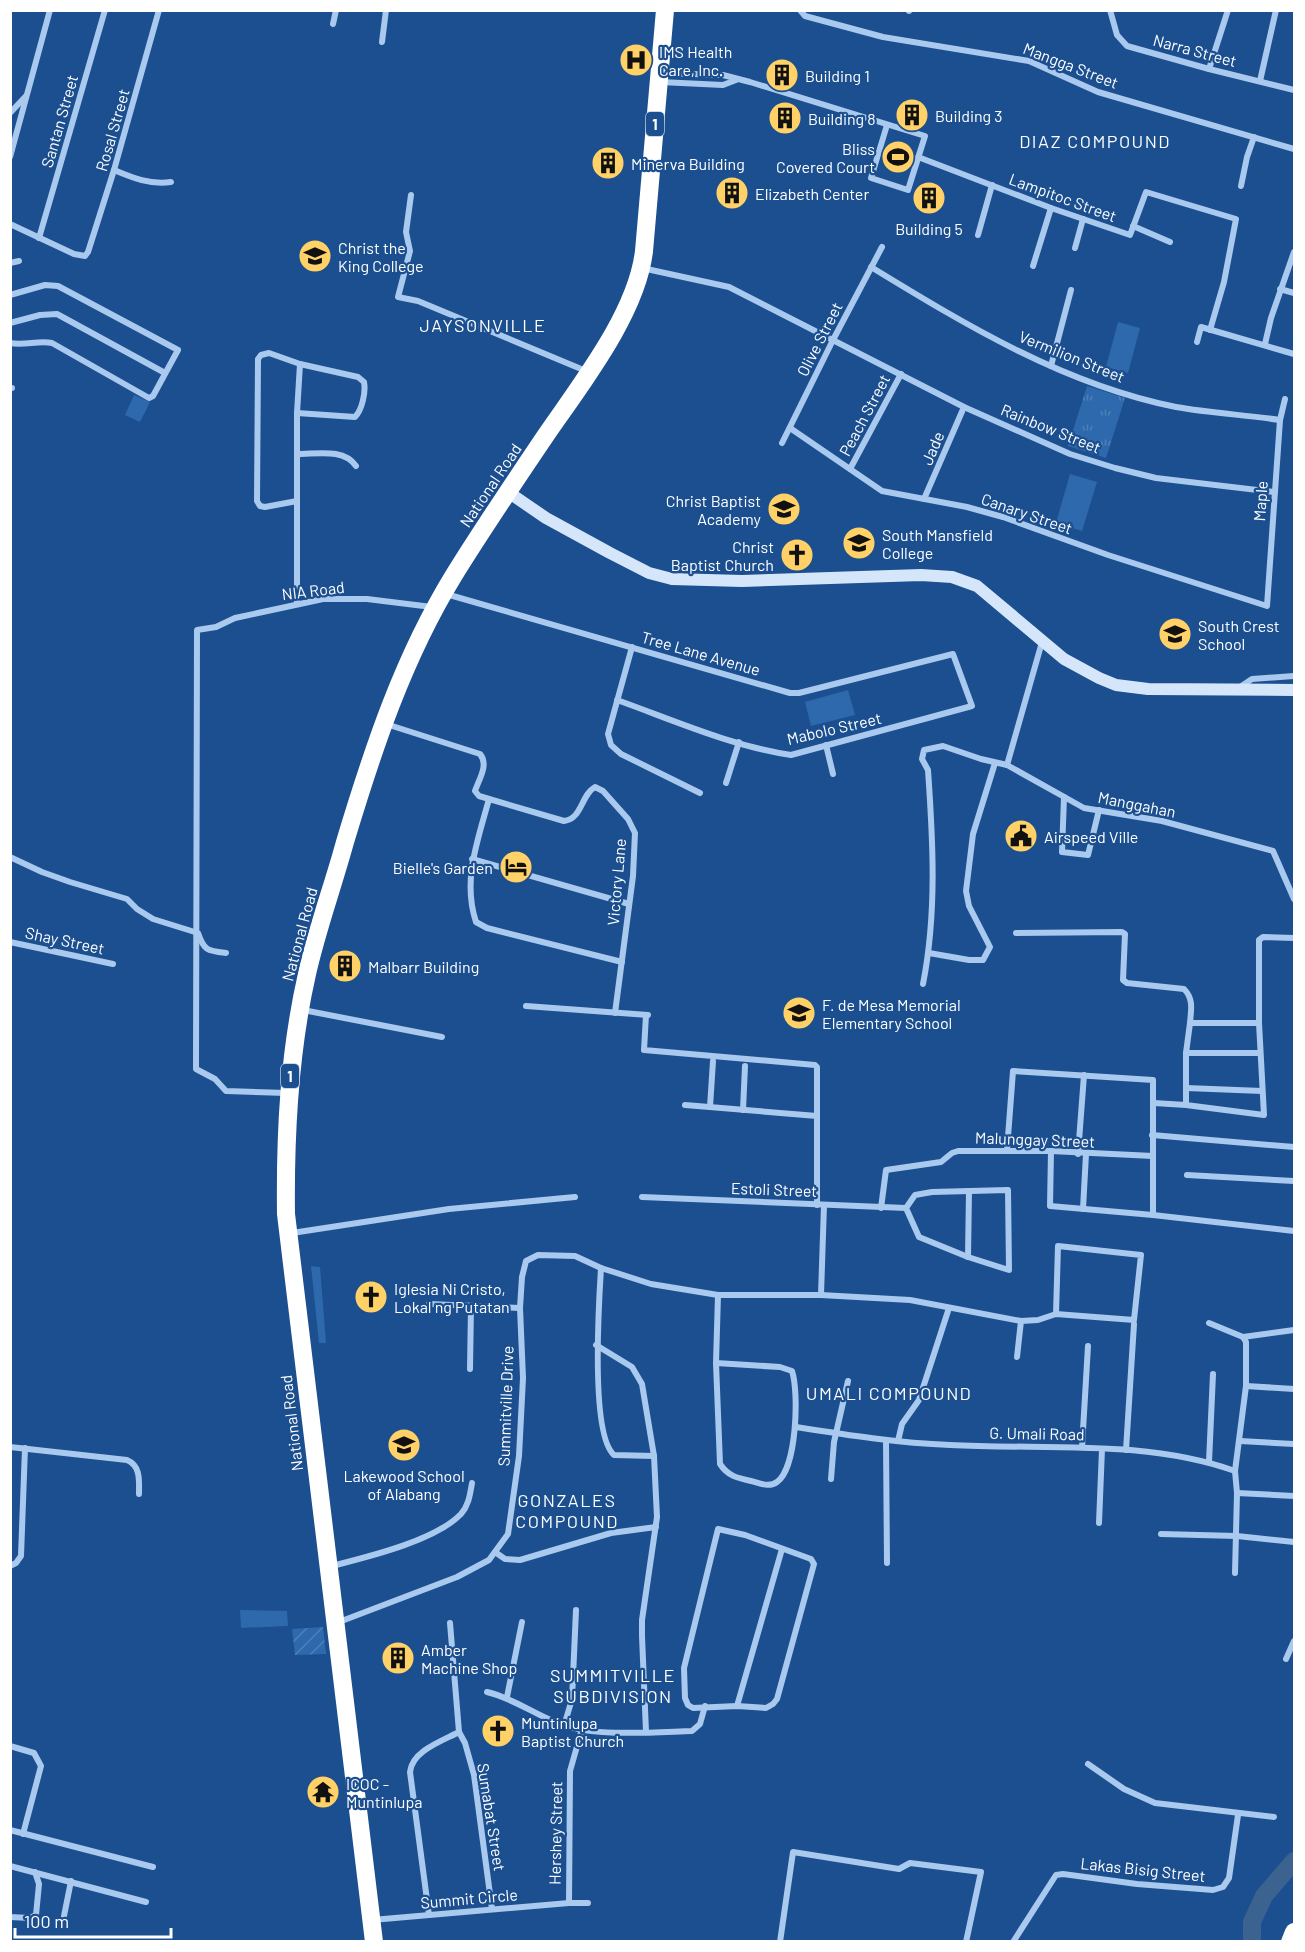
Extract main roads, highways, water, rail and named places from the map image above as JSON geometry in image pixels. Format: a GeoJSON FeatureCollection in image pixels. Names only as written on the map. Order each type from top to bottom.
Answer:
{"type":"FeatureCollection","features":[{"type":"Feature","properties":{"kind":"highway","name":"National Road"},"geometry":{"type":"LineString","coordinates":[[374,1941],[288,1233],[285,1176],[288,1094],[299,1010],[314,947],[361,787],[382,723],[417,642],[439,600],[508,492],[590,372],[626,307],[642,268],[665,10]]}},
{"type":"Feature","properties":{"kind":"highway"},"geometry":{"type":"LineString","coordinates":[[1290,1941],[1294,1932]]}},
{"type":"Feature","properties":{"kind":"waterway"},"geometry":{"type":"LineString","coordinates":[[1252,1942],[1252,1922],[1264,1896],[1294,1861]]}},
{"type":"Feature","properties":{"kind":"place","name":"IMS Health Care, Inc."},"geometry":{"type":"Point","coordinates":[636,60]}},
{"type":"Feature","properties":{"kind":"place","name":"Building 1"},"geometry":{"type":"Point","coordinates":[782,75]}},
{"type":"Feature","properties":{"kind":"place","name":"Building 3"},"geometry":{"type":"Point","coordinates":[912,115]}},
{"type":"Feature","properties":{"kind":"place","name":"Building 8"},"geometry":{"type":"Point","coordinates":[785,118]}},
{"type":"Feature","properties":{"kind":"place","name":"Bliss Covered Court"},"geometry":{"type":"Point","coordinates":[898,157]}},
{"type":"Feature","properties":{"kind":"place","name":"Minerva Building"},"geometry":{"type":"Point","coordinates":[608,163]}},
{"type":"Feature","properties":{"kind":"place","name":"Elizabeth Center"},"geometry":{"type":"Point","coordinates":[732,193]}},
{"type":"Feature","properties":{"kind":"place","name":"Building 5"},"geometry":{"type":"Point","coordinates":[929,198]}},
{"type":"Feature","properties":{"kind":"place","name":"Christ the King College"},"geometry":{"type":"Point","coordinates":[315,256]}},
{"type":"Feature","properties":{"kind":"place","name":"Christ Baptist Academy"},"geometry":{"type":"Point","coordinates":[784,509]}},
{"type":"Feature","properties":{"kind":"place","name":"South Mansfield College"},"geometry":{"type":"Point","coordinates":[859,543]}},
{"type":"Feature","properties":{"kind":"place","name":"Christ Baptist Church"},"geometry":{"type":"Point","coordinates":[797,555]}},
{"type":"Feature","properties":{"kind":"place","name":"South Crest School"},"geometry":{"type":"Point","coordinates":[1175,634]}},
{"type":"Feature","properties":{"kind":"place","name":"Airspeed Ville"},"geometry":{"type":"Point","coordinates":[1021,836]}},
{"type":"Feature","properties":{"kind":"place","name":"Bielle's Garden"},"geometry":{"type":"Point","coordinates":[516,867]}},
{"type":"Feature","properties":{"kind":"place","name":"Malbarr Building"},"geometry":{"type":"Point","coordinates":[345,966]}},
{"type":"Feature","properties":{"kind":"place","name":"F. de Mesa Memorial Elementary School"},"geometry":{"type":"Point","coordinates":[799,1013]}},
{"type":"Feature","properties":{"kind":"place","name":"Iglesia Ni Cristo, Lokal ng Putatan"},"geometry":{"type":"Point","coordinates":[371,1297]}},
{"type":"Feature","properties":{"kind":"place","name":"Lakewood School of Alabang"},"geometry":{"type":"Point","coordinates":[404,1445]}},
{"type":"Feature","properties":{"kind":"place","name":"Amber Machine Shop"},"geometry":{"type":"Point","coordinates":[398,1658]}},
{"type":"Feature","properties":{"kind":"place","name":"Muntinlupa Baptist Church"},"geometry":{"type":"Point","coordinates":[498,1731]}},
{"type":"Feature","properties":{"kind":"place","name":"ICOC - Muntinlupa"},"geometry":{"type":"Point","coordinates":[323,1792]}},
{"type":"Feature","properties":{"kind":"district","name":"DIAZ COMPOUND"},"geometry":{"type":"Point","coordinates":[1095,141]}},
{"type":"Feature","properties":{"kind":"district","name":"JAYSONVILLE"},"geometry":{"type":"Point","coordinates":[483,325]}},
{"type":"Feature","properties":{"kind":"district","name":"UMALI COMPOUND"},"geometry":{"type":"Point","coordinates":[889,1393]}},
{"type":"Feature","properties":{"kind":"district","name":"GONZALES COMPOUND"},"geometry":{"type":"Point","coordinates":[567,1510]}},
{"type":"Feature","properties":{"kind":"district","name":"SUMMITVILLE SUBDIVISION"},"geometry":{"type":"Point","coordinates":[613,1685]}}]}
